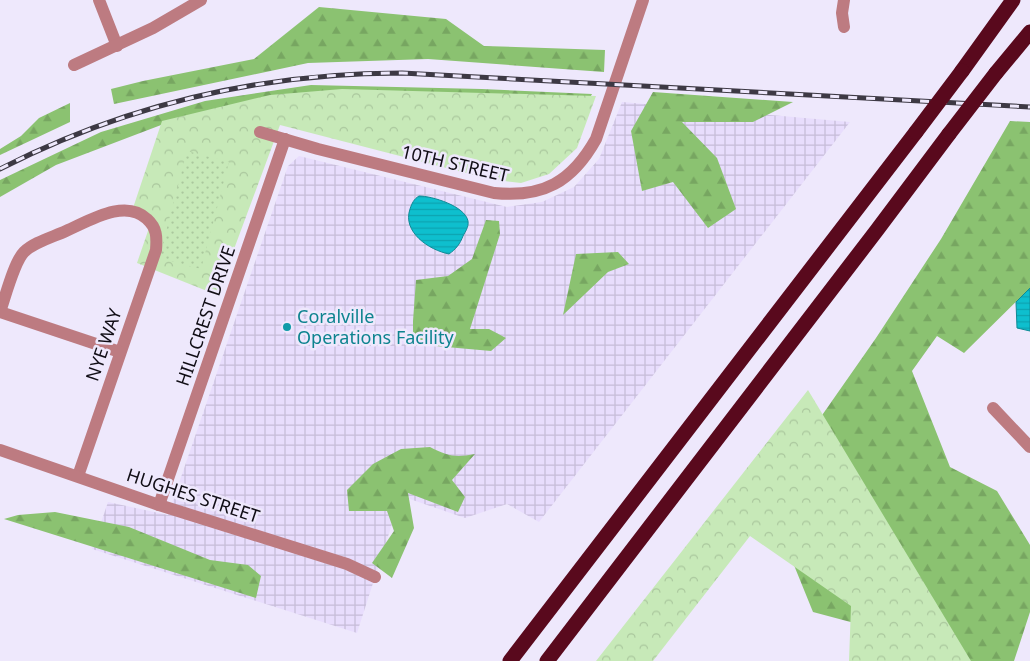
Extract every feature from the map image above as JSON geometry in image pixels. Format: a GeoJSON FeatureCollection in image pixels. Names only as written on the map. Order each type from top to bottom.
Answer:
{"type":"FeatureCollection","features":[{"type":"Feature","properties":{"kind":"highway"},"geometry":{"type":"LineString","coordinates":[[510,661],[916,132],[1013,0]]}},
{"type":"Feature","properties":{"kind":"highway"},"geometry":{"type":"LineString","coordinates":[[546,661],[949,134],[1030,32]]}},
{"type":"Feature","properties":{"kind":"street"},"geometry":{"type":"LineString","coordinates":[[99,0],[117,46]]}},
{"type":"Feature","properties":{"kind":"street"},"geometry":{"type":"LineString","coordinates":[[74,65],[154,28],[201,0]]}},
{"type":"Feature","properties":{"kind":"street","name":"10TH STREET"},"geometry":{"type":"LineString","coordinates":[[260,132],[318,149],[494,193],[512,195],[540,191],[559,182],[577,168],[596,139],[643,0]]}},
{"type":"Feature","properties":{"kind":"street"},"geometry":{"type":"LineString","coordinates":[[844,0],[842,12],[844,27]]}},
{"type":"Feature","properties":{"kind":"street","name":"HILLCREST DRIVE"},"geometry":{"type":"LineString","coordinates":[[159,505],[285,139]]}},
{"type":"Feature","properties":{"kind":"street","name":"NYE WAY"},"geometry":{"type":"LineString","coordinates":[[0,312],[18,261],[25,251],[38,243],[103,215],[124,209],[141,214],[154,225],[157,237],[156,250],[78,476]]}},
{"type":"Feature","properties":{"kind":"street"},"geometry":{"type":"LineString","coordinates":[[0,312],[120,352]]}},
{"type":"Feature","properties":{"kind":"street"},"geometry":{"type":"LineString","coordinates":[[993,408],[1030,447]]}},
{"type":"Feature","properties":{"kind":"street","name":"HUGHES STREET"},"geometry":{"type":"LineString","coordinates":[[0,450],[159,505],[347,564],[375,577]]}},
{"type":"Feature","properties":{"kind":"shaded area"},"geometry":{"type":"Polygon","coordinates":[[[622,102],[850,122],[539,522],[507,504],[465,518],[401,496],[357,633],[92,549],[108,502],[168,515],[288,166],[299,156],[507,207],[542,202],[574,187],[599,159],[622,102]]]}},
{"type":"Feature","properties":{"kind":"green space"},"geometry":{"type":"Polygon","coordinates":[[[319,7],[446,19],[484,46],[605,50],[604,72],[428,59],[308,63],[114,104],[111,89],[254,59],[319,7]]]}},
{"type":"Feature","properties":{"kind":"green space"},"geometry":{"type":"Polygon","coordinates":[[[311,85],[592,94],[561,155],[249,112],[169,122],[56,165],[0,197],[0,180],[101,132],[205,101],[311,85]]]}},
{"type":"Feature","properties":{"kind":"green space"},"geometry":{"type":"Polygon","coordinates":[[[342,89],[596,96],[577,148],[549,174],[521,183],[489,179],[280,125],[217,295],[137,263],[149,228],[133,208],[162,121],[270,95],[342,89]]]}},
{"type":"Feature","properties":{"kind":"green space"},"geometry":{"type":"Polygon","coordinates":[[[653,92],[793,102],[753,122],[682,122],[717,158],[736,209],[708,228],[673,182],[642,191],[631,131],[653,92]]]}},
{"type":"Feature","properties":{"kind":"green space"},"geometry":{"type":"Polygon","coordinates":[[[70,103],[70,122],[0,155],[0,149],[21,136],[39,118],[70,103]]]}},
{"type":"Feature","properties":{"kind":"green space"},"geometry":{"type":"Polygon","coordinates":[[[1010,121],[1030,122],[1030,288],[964,353],[937,336],[912,371],[950,467],[997,491],[1030,545],[1030,612],[1014,661],[887,661],[858,624],[813,612],[787,548],[811,431],[876,338],[941,239],[1010,121]]]}},
{"type":"Feature","properties":{"kind":"green space"},"geometry":{"type":"Polygon","coordinates":[[[187,151],[229,162],[201,269],[159,258],[187,151]]]}},
{"type":"Feature","properties":{"kind":"green space"},"geometry":{"type":"Polygon","coordinates":[[[486,220],[499,221],[500,234],[470,329],[489,329],[506,338],[491,351],[413,344],[416,280],[448,276],[472,259],[486,220]]]}},
{"type":"Feature","properties":{"kind":"green space"},"geometry":{"type":"Polygon","coordinates":[[[618,252],[629,264],[608,272],[563,315],[576,254],[618,252]]]}},
{"type":"Feature","properties":{"kind":"green space"},"geometry":{"type":"Polygon","coordinates":[[[808,390],[971,661],[849,661],[851,606],[750,536],[653,661],[596,661],[808,390]]]}},
{"type":"Feature","properties":{"kind":"green space"},"geometry":{"type":"Polygon","coordinates":[[[430,447],[452,455],[475,454],[452,480],[465,497],[458,512],[408,493],[414,528],[392,578],[372,563],[394,531],[387,511],[349,511],[347,490],[373,464],[401,449],[430,447]]]}},
{"type":"Feature","properties":{"kind":"green space"},"geometry":{"type":"Polygon","coordinates":[[[55,512],[129,527],[210,560],[248,565],[261,576],[256,598],[4,519],[18,515],[55,512]]]}},
{"type":"Feature","properties":{"kind":"water"},"geometry":{"type":"Polygon","coordinates":[[[419,196],[432,198],[455,206],[466,216],[468,221],[467,229],[459,244],[449,254],[433,249],[419,239],[410,225],[410,209],[412,203],[419,196]]]}},
{"type":"Feature","properties":{"kind":"water"},"geometry":{"type":"Polygon","coordinates":[[[1030,288],[1030,331],[1017,328],[1016,302],[1030,288]]]}},
{"type":"Feature","properties":{"kind":"railway"},"geometry":{"type":"LineString","coordinates":[[0,169],[47,146],[145,110],[246,86],[349,74],[402,73],[1030,107]]}},
{"type":"Feature","properties":{"kind":"place","name":"Coralville Operations Facility"},"geometry":{"type":"Point","coordinates":[287,327]}}]}
